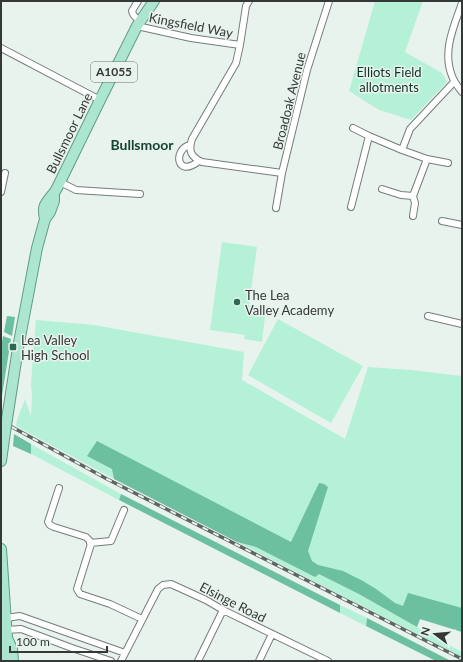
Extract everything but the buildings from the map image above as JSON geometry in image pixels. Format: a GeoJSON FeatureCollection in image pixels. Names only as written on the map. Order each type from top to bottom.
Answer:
{"type":"FeatureCollection","features":[{"type":"Feature","properties":{"kind":"main road","name":"Bullsmoor Lane"},"geometry":{"type":"LineString","coordinates":[[1,461],[18,348],[37,248],[45,219],[52,208],[54,194],[100,100],[139,24],[154,1]]}},
{"type":"Feature","properties":{"kind":"main road"},"geometry":{"type":"LineString","coordinates":[[1,549],[6,618],[4,650],[5,661]]}},
{"type":"Feature","properties":{"kind":"main road"},"geometry":{"type":"LineString","coordinates":[[5,635],[12,649],[13,661]]}},
{"type":"Feature","properties":{"kind":"street"},"geometry":{"type":"LineString","coordinates":[[138,1],[132,11],[132,14],[139,24]]}},
{"type":"Feature","properties":{"kind":"street"},"geometry":{"type":"LineString","coordinates":[[249,1],[246,6],[236,63],[192,139],[190,150],[193,156],[199,161],[282,174]]}},
{"type":"Feature","properties":{"kind":"street","name":"Broadoak Avenue"},"geometry":{"type":"LineString","coordinates":[[276,208],[282,174],[307,70],[329,1]]}},
{"type":"Feature","properties":{"kind":"street"},"geometry":{"type":"LineString","coordinates":[[462,2],[448,50],[448,63],[451,76],[462,92]]}},
{"type":"Feature","properties":{"kind":"street","name":"Kingsfield Way"},"geometry":{"type":"LineString","coordinates":[[139,24],[191,38],[240,45]]}},
{"type":"Feature","properties":{"kind":"street"},"geometry":{"type":"LineString","coordinates":[[1,48],[100,100]]}},
{"type":"Feature","properties":{"kind":"street"},"geometry":{"type":"LineString","coordinates":[[402,150],[410,129],[454,82]]}},
{"type":"Feature","properties":{"kind":"street"},"geometry":{"type":"LineString","coordinates":[[353,128],[402,150],[427,159],[448,163]]}},
{"type":"Feature","properties":{"kind":"street"},"geometry":{"type":"LineString","coordinates":[[351,207],[369,136]]}},
{"type":"Feature","properties":{"kind":"street"},"geometry":{"type":"LineString","coordinates":[[190,145],[182,149],[179,158],[180,164],[187,167],[199,161]]}},
{"type":"Feature","properties":{"kind":"street"},"geometry":{"type":"LineString","coordinates":[[413,216],[415,203],[413,196],[427,159]]}},
{"type":"Feature","properties":{"kind":"street"},"geometry":{"type":"LineString","coordinates":[[1,192],[5,173]]}},
{"type":"Feature","properties":{"kind":"street"},"geometry":{"type":"LineString","coordinates":[[60,182],[76,190],[140,194]]}},
{"type":"Feature","properties":{"kind":"street"},"geometry":{"type":"LineString","coordinates":[[382,189],[400,195],[413,196]]}},
{"type":"Feature","properties":{"kind":"street"},"geometry":{"type":"LineString","coordinates":[[442,221],[462,225]]}},
{"type":"Feature","properties":{"kind":"street"},"geometry":{"type":"LineString","coordinates":[[428,316],[462,324]]}},
{"type":"Feature","properties":{"kind":"street"},"geometry":{"type":"LineString","coordinates":[[59,488],[48,522],[54,527],[86,537],[91,544],[77,589],[80,594],[110,604],[142,619]]}},
{"type":"Feature","properties":{"kind":"street"},"geometry":{"type":"LineString","coordinates":[[90,543],[112,541],[124,510]]}},
{"type":"Feature","properties":{"kind":"street","name":"Elsinge Road"},"geometry":{"type":"LineString","coordinates":[[121,661],[158,589],[163,585],[171,584],[328,661]]}},
{"type":"Feature","properties":{"kind":"street"},"geometry":{"type":"LineString","coordinates":[[198,661],[223,610]]}},
{"type":"Feature","properties":{"kind":"street"},"geometry":{"type":"LineString","coordinates":[[6,618],[20,616],[125,653]]}},
{"type":"Feature","properties":{"kind":"street"},"geometry":{"type":"LineString","coordinates":[[5,635],[21,629],[111,661]]}},
{"type":"Feature","properties":{"kind":"street"},"geometry":{"type":"LineString","coordinates":[[259,661],[272,634]]}},
{"type":"Feature","properties":{"kind":"green space","name":"Elliots Field allotments"},"geometry":{"type":"Polygon","coordinates":[[[375,1],[423,1],[405,52],[442,73],[447,82],[411,120],[379,110],[349,91],[375,1]]]}},
{"type":"Feature","properties":{"kind":"green space"},"geometry":{"type":"Polygon","coordinates":[[[222,242],[257,247],[249,305],[266,308],[262,342],[244,339],[245,335],[210,330],[222,242]]]}},
{"type":"Feature","properties":{"kind":"green space"},"geometry":{"type":"Polygon","coordinates":[[[7,316],[15,317],[12,336],[4,332],[7,316]]]}},
{"type":"Feature","properties":{"kind":"green space"},"geometry":{"type":"Polygon","coordinates":[[[278,319],[363,366],[331,423],[248,375],[278,319]]]}},
{"type":"Feature","properties":{"kind":"green space"},"geometry":{"type":"Polygon","coordinates":[[[36,320],[94,325],[244,352],[242,380],[345,439],[368,367],[462,376],[462,632],[420,619],[417,627],[462,652],[462,657],[237,542],[256,547],[113,470],[114,479],[16,426],[25,399],[31,416],[31,386],[36,320]]]}},
{"type":"Feature","properties":{"kind":"green space"},"geometry":{"type":"Polygon","coordinates":[[[3,336],[11,339],[1,402],[1,349],[3,336]]]}},
{"type":"Feature","properties":{"kind":"green space"},"geometry":{"type":"Polygon","coordinates":[[[14,434],[31,444],[31,454],[13,446],[14,434]]]}},
{"type":"Feature","properties":{"kind":"green space"},"geometry":{"type":"Polygon","coordinates":[[[97,441],[291,542],[319,483],[324,484],[328,487],[308,551],[312,561],[318,565],[343,571],[376,589],[395,603],[403,606],[408,593],[462,608],[462,632],[420,619],[417,627],[359,594],[319,574],[315,577],[256,547],[237,542],[114,479],[112,469],[87,456],[97,441]]]}},
{"type":"Feature","properties":{"kind":"green space"},"geometry":{"type":"Polygon","coordinates":[[[31,444],[121,494],[119,500],[31,454],[31,444]]]}},
{"type":"Feature","properties":{"kind":"green space"},"geometry":{"type":"Polygon","coordinates":[[[121,494],[340,605],[340,613],[119,500],[121,494]]]}},
{"type":"Feature","properties":{"kind":"green space"},"geometry":{"type":"Polygon","coordinates":[[[340,605],[367,618],[366,626],[340,613],[340,605]]]}},
{"type":"Feature","properties":{"kind":"green space"},"geometry":{"type":"Polygon","coordinates":[[[367,618],[451,661],[436,661],[366,626],[367,618]]]}},
{"type":"Feature","properties":{"kind":"railway"},"geometry":{"type":"LineString","coordinates":[[1,421],[107,479],[462,659]]}},
{"type":"Feature","properties":{"kind":"place","name":"The Lea Valley Academy"},"geometry":{"type":"Point","coordinates":[237,302]}},
{"type":"Feature","properties":{"kind":"place","name":"Lea Valley High School"},"geometry":{"type":"Point","coordinates":[13,347]}},
{"type":"Feature","properties":{"kind":"district","name":"Bullsmoor"},"geometry":{"type":"Point","coordinates":[142,145]}}]}
